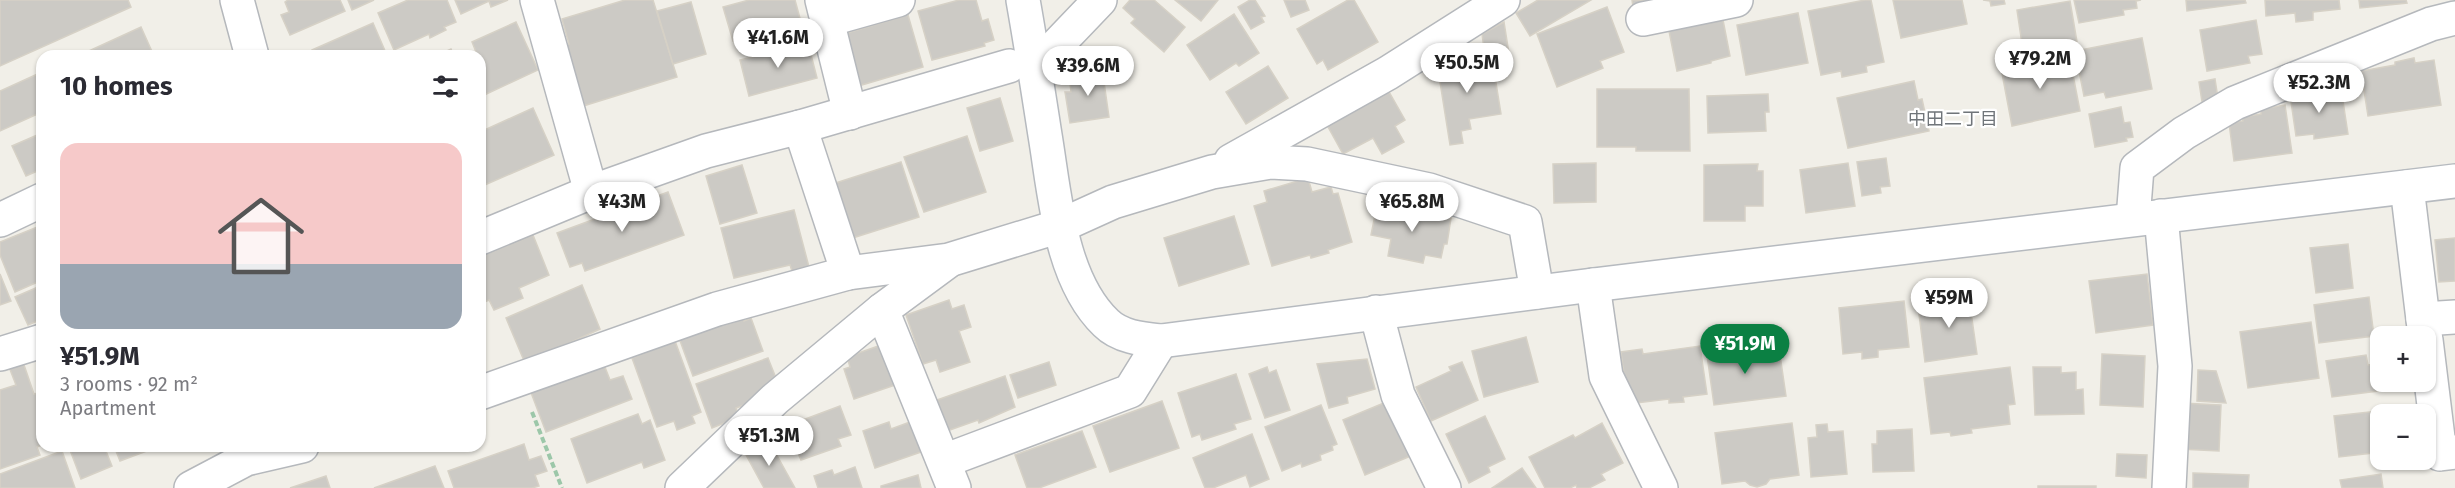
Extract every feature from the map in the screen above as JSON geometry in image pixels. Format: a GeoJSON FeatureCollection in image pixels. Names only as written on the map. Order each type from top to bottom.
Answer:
{"type":"FeatureCollection","features":[{"type":"Feature","properties":{"kind":"street"},"geometry":{"type":"LineString","coordinates":[[237,0],[250,50]]}},
{"type":"Feature","properties":{"kind":"street"},"geometry":{"type":"LineString","coordinates":[[537,0],[591,192]]}},
{"type":"Feature","properties":{"kind":"street"},"geometry":{"type":"LineString","coordinates":[[850,113],[824,10],[898,0]]}},
{"type":"Feature","properties":{"kind":"street"},"geometry":{"type":"LineString","coordinates":[[1023,0],[1022,68],[1060,226],[1076,280],[1092,308],[1107,325],[1136,339],[1161,341],[1593,285],[2455,182]]}},
{"type":"Feature","properties":{"kind":"street"},"geometry":{"type":"LineString","coordinates":[[486,236],[591,192],[706,151],[1022,68],[1100,0]]}},
{"type":"Feature","properties":{"kind":"street"},"geometry":{"type":"LineString","coordinates":[[1643,19],[1736,0]]}},
{"type":"Feature","properties":{"kind":"street"},"geometry":{"type":"LineString","coordinates":[[1212,172],[1388,73],[1497,2]]}},
{"type":"Feature","properties":{"kind":"street"},"geometry":{"type":"LineString","coordinates":[[2169,488],[2175,366],[2137,168],[2184,133],[2235,103],[2439,14]]}},
{"type":"Feature","properties":{"kind":"street"},"geometry":{"type":"LineString","coordinates":[[800,127],[848,273]]}},
{"type":"Feature","properties":{"kind":"street"},"geometry":{"type":"LineString","coordinates":[[486,391],[717,309],[848,273],[949,260],[1060,226],[1113,202],[1212,172],[1270,162],[1307,164],[1429,190],[1525,222],[1537,292]]}},
{"type":"Feature","properties":{"kind":"street"},"geometry":{"type":"LineString","coordinates":[[2407,187],[2423,326]]}},
{"type":"Feature","properties":{"kind":"street"},"geometry":{"type":"LineString","coordinates":[[0,220],[36,203]]}},
{"type":"Feature","properties":{"kind":"street"},"geometry":{"type":"LineString","coordinates":[[682,488],[775,399],[882,310],[949,260]]}},
{"type":"Feature","properties":{"kind":"street"},"geometry":{"type":"LineString","coordinates":[[1593,285],[1606,376],[1661,488]]}},
{"type":"Feature","properties":{"kind":"street"},"geometry":{"type":"LineString","coordinates":[[882,310],[949,474],[1130,391],[1161,341]]}},
{"type":"Feature","properties":{"kind":"street"},"geometry":{"type":"LineString","coordinates":[[1376,312],[1398,395],[1444,488]]}},
{"type":"Feature","properties":{"kind":"street"},"geometry":{"type":"LineString","coordinates":[[2436,326],[2455,317]]}},
{"type":"Feature","properties":{"kind":"street"},"geometry":{"type":"LineString","coordinates":[[0,354],[36,343]]}},
{"type":"Feature","properties":{"kind":"street"},"geometry":{"type":"LineString","coordinates":[[2432,392],[2440,453],[2455,452]]}},
{"type":"Feature","properties":{"kind":"street"},"geometry":{"type":"LineString","coordinates":[[191,488],[246,459],[276,452]]}},
{"type":"Feature","properties":{"kind":"path"},"geometry":{"type":"LineString","coordinates":[[518,378],[562,488]]}},
{"type":"Feature","properties":{"kind":"building"},"geometry":{"type":"Polygon","coordinates":[[[0,0],[128,0],[131,7],[0,66],[0,0]]]}},
{"type":"Feature","properties":{"kind":"building"},"geometry":{"type":"Polygon","coordinates":[[[288,0],[340,0],[345,11],[290,35],[281,15],[289,12],[285,2],[288,0]]]}},
{"type":"Feature","properties":{"kind":"building"},"geometry":{"type":"Polygon","coordinates":[[[348,0],[374,0],[352,10],[348,0]]]}},
{"type":"Feature","properties":{"kind":"building"},"geometry":{"type":"Polygon","coordinates":[[[408,0],[447,0],[456,22],[444,27],[446,30],[430,38],[429,34],[394,50],[378,13],[408,0]]]}},
{"type":"Feature","properties":{"kind":"building"},"geometry":{"type":"Polygon","coordinates":[[[455,0],[508,0],[491,7],[489,1],[461,14],[455,0]]]}},
{"type":"Feature","properties":{"kind":"building"},"geometry":{"type":"Polygon","coordinates":[[[625,0],[653,0],[677,77],[580,107],[561,46],[569,44],[562,19],[625,0]]]}},
{"type":"Feature","properties":{"kind":"building"},"geometry":{"type":"Polygon","coordinates":[[[749,0],[795,0],[801,22],[733,41],[723,7],[749,0]]]}},
{"type":"Feature","properties":{"kind":"building"},"geometry":{"type":"Polygon","coordinates":[[[959,0],[976,0],[982,21],[988,19],[994,40],[984,43],[985,46],[932,60],[918,11],[959,0]]]}},
{"type":"Feature","properties":{"kind":"building"},"geometry":{"type":"Polygon","coordinates":[[[1130,0],[1154,0],[1185,27],[1164,52],[1131,23],[1135,19],[1123,8],[1130,0]]]}},
{"type":"Feature","properties":{"kind":"building"},"geometry":{"type":"Polygon","coordinates":[[[1175,0],[1218,0],[1201,21],[1175,0]]]}},
{"type":"Feature","properties":{"kind":"building"},"geometry":{"type":"Polygon","coordinates":[[[1250,0],[1255,0],[1265,16],[1261,17],[1264,22],[1251,29],[1238,7],[1250,0]]]}},
{"type":"Feature","properties":{"kind":"building"},"geometry":{"type":"Polygon","coordinates":[[[1284,0],[1305,0],[1309,10],[1291,17],[1284,0]]]}},
{"type":"Feature","properties":{"kind":"building"},"geometry":{"type":"Polygon","coordinates":[[[1348,0],[1354,0],[1378,42],[1328,70],[1323,60],[1317,64],[1297,29],[1348,0]]]}},
{"type":"Feature","properties":{"kind":"building"},"geometry":{"type":"Polygon","coordinates":[[[1538,0],[1591,0],[1530,36],[1516,13],[1538,0]]]}},
{"type":"Feature","properties":{"kind":"building"},"geometry":{"type":"Polygon","coordinates":[[[1632,0],[1652,0],[1653,4],[1633,7],[1632,0]]]}},
{"type":"Feature","properties":{"kind":"building"},"geometry":{"type":"Polygon","coordinates":[[[1871,0],[1884,62],[1866,66],[1867,72],[1842,77],[1841,71],[1821,75],[1808,11],[1871,0]]]}},
{"type":"Feature","properties":{"kind":"building"},"geometry":{"type":"Polygon","coordinates":[[[1893,0],[1962,0],[1967,24],[1901,38],[1893,0]]]}},
{"type":"Feature","properties":{"kind":"building"},"geometry":{"type":"Polygon","coordinates":[[[1983,0],[2004,0],[2005,4],[1991,6],[1990,1],[1983,0]]]}},
{"type":"Feature","properties":{"kind":"building"},"geometry":{"type":"Polygon","coordinates":[[[2074,0],[2141,0],[2136,1],[2137,8],[2123,10],[2124,15],[2079,23],[2074,0]]]}},
{"type":"Feature","properties":{"kind":"building"},"geometry":{"type":"Polygon","coordinates":[[[2186,0],[2245,0],[2246,3],[2187,11],[2186,0]]]}},
{"type":"Feature","properties":{"kind":"building"},"geometry":{"type":"Polygon","coordinates":[[[2265,0],[2339,0],[2340,9],[2313,12],[2313,20],[2296,22],[2295,13],[2266,16],[2265,0]]]}},
{"type":"Feature","properties":{"kind":"building"},"geometry":{"type":"Polygon","coordinates":[[[2359,0],[2406,0],[2407,3],[2360,8],[2359,0]]]}},
{"type":"Feature","properties":{"kind":"building"},"geometry":{"type":"Polygon","coordinates":[[[2070,1],[2077,42],[2050,47],[2048,40],[2022,44],[2017,10],[2070,1]]]}},
{"type":"Feature","properties":{"kind":"building"},"geometry":{"type":"Polygon","coordinates":[[[691,2],[706,54],[673,64],[657,11],[691,2]]]}},
{"type":"Feature","properties":{"kind":"building"},"geometry":{"type":"Polygon","coordinates":[[[1607,7],[1624,52],[1600,61],[1603,68],[1557,87],[1537,34],[1607,7]]]}},
{"type":"Feature","properties":{"kind":"building"},"geometry":{"type":"Polygon","coordinates":[[[1798,13],[1808,63],[1746,75],[1737,25],[1798,13]]]}},
{"type":"Feature","properties":{"kind":"building"},"geometry":{"type":"Polygon","coordinates":[[[1234,14],[1259,53],[1239,66],[1236,63],[1210,80],[1187,45],[1234,14]]]}},
{"type":"Feature","properties":{"kind":"building"},"geometry":{"type":"Polygon","coordinates":[[[908,15],[923,67],[855,87],[840,35],[908,15]]]}},
{"type":"Feature","properties":{"kind":"building"},"geometry":{"type":"Polygon","coordinates":[[[1723,20],[1730,56],[1677,71],[1669,31],[1723,20]]]}},
{"type":"Feature","properties":{"kind":"building"},"geometry":{"type":"Polygon","coordinates":[[[2256,20],[2262,54],[2248,56],[2250,63],[2207,71],[2200,30],[2256,20]]]}},
{"type":"Feature","properties":{"kind":"building"},"geometry":{"type":"Polygon","coordinates":[[[516,22],[538,70],[486,94],[486,50],[475,50],[472,42],[516,22]]]}},
{"type":"Feature","properties":{"kind":"building"},"geometry":{"type":"Polygon","coordinates":[[[1504,22],[1510,60],[1494,63],[1493,54],[1485,56],[1482,34],[1504,22]]]}},
{"type":"Feature","properties":{"kind":"building"},"geometry":{"type":"Polygon","coordinates":[[[373,23],[385,50],[312,50],[373,23]]]}},
{"type":"Feature","properties":{"kind":"building"},"geometry":{"type":"Polygon","coordinates":[[[141,27],[151,50],[91,50],[141,27]]]}},
{"type":"Feature","properties":{"kind":"building"},"geometry":{"type":"Polygon","coordinates":[[[2142,38],[2152,89],[2106,98],[2104,92],[2084,96],[2075,51],[2142,38]]]}},
{"type":"Feature","properties":{"kind":"building"},"geometry":{"type":"Polygon","coordinates":[[[808,43],[817,78],[749,96],[740,60],[808,43]]]}},
{"type":"Feature","properties":{"kind":"building"},"geometry":{"type":"Polygon","coordinates":[[[2069,54],[2080,111],[2012,126],[2001,68],[2069,54]]]}},
{"type":"Feature","properties":{"kind":"building"},"geometry":{"type":"Polygon","coordinates":[[[1492,58],[1501,114],[1469,119],[1471,129],[1461,131],[1463,143],[1450,145],[1437,63],[1459,59],[1460,63],[1492,58]]]}},
{"type":"Feature","properties":{"kind":"building"},"geometry":{"type":"Polygon","coordinates":[[[2414,58],[2415,63],[2434,60],[2441,105],[2368,116],[2361,71],[2395,65],[2395,62],[2414,58]]]}},
{"type":"Feature","properties":{"kind":"building"},"geometry":{"type":"Polygon","coordinates":[[[1268,66],[1288,98],[1246,124],[1226,92],[1268,66]]]}},
{"type":"Feature","properties":{"kind":"building"},"geometry":{"type":"Polygon","coordinates":[[[1102,68],[1109,117],[1070,123],[1065,92],[1071,92],[1070,83],[1079,81],[1078,72],[1102,68]]]}},
{"type":"Feature","properties":{"kind":"building"},"geometry":{"type":"Polygon","coordinates":[[[36,75],[36,115],[0,131],[0,91],[36,75]]]}},
{"type":"Feature","properties":{"kind":"building"},"geometry":{"type":"Polygon","coordinates":[[[2215,79],[2219,105],[2203,108],[2199,82],[2215,79]]]}},
{"type":"Feature","properties":{"kind":"building"},"geometry":{"type":"Polygon","coordinates":[[[1914,81],[1918,100],[1922,99],[1929,131],[1848,148],[1837,98],[1914,81]]]}},
{"type":"Feature","properties":{"kind":"building"},"geometry":{"type":"Polygon","coordinates":[[[2341,88],[2348,134],[2314,139],[2314,134],[2296,136],[2290,95],[2341,88]]]}},
{"type":"Feature","properties":{"kind":"building"},"geometry":{"type":"Polygon","coordinates":[[[1597,89],[1689,89],[1690,151],[1636,151],[1636,147],[1597,147],[1597,89]]]}},
{"type":"Feature","properties":{"kind":"building"},"geometry":{"type":"Polygon","coordinates":[[[1388,90],[1405,120],[1395,126],[1404,142],[1382,154],[1373,138],[1343,154],[1327,125],[1388,90]]]}},
{"type":"Feature","properties":{"kind":"building"},"geometry":{"type":"Polygon","coordinates":[[[1768,94],[1769,112],[1765,112],[1766,131],[1708,133],[1707,96],[1768,94]]]}},
{"type":"Feature","properties":{"kind":"building"},"geometry":{"type":"Polygon","coordinates":[[[1000,98],[1013,141],[980,151],[967,108],[1000,98]]]}},
{"type":"Feature","properties":{"kind":"building"},"geometry":{"type":"Polygon","coordinates":[[[2285,105],[2292,153],[2234,161],[2229,123],[2243,121],[2242,117],[2261,114],[2261,109],[2285,105]]]}},
{"type":"Feature","properties":{"kind":"building"},"geometry":{"type":"Polygon","coordinates":[[[2121,107],[2124,123],[2130,122],[2133,137],[2126,138],[2127,141],[2095,147],[2089,114],[2121,107]]]}},
{"type":"Feature","properties":{"kind":"building"},"geometry":{"type":"Polygon","coordinates":[[[533,108],[554,155],[486,184],[486,129],[533,108]]]}},
{"type":"Feature","properties":{"kind":"building"},"geometry":{"type":"Polygon","coordinates":[[[36,136],[36,172],[26,176],[12,146],[36,136]]]}},
{"type":"Feature","properties":{"kind":"building"},"geometry":{"type":"Polygon","coordinates":[[[967,136],[986,192],[924,212],[904,157],[967,136]]]}},
{"type":"Feature","properties":{"kind":"building"},"geometry":{"type":"Polygon","coordinates":[[[1886,158],[1890,186],[1880,187],[1881,193],[1862,196],[1857,162],[1886,158]]]}},
{"type":"Feature","properties":{"kind":"building"},"geometry":{"type":"Polygon","coordinates":[[[901,162],[919,217],[840,242],[823,187],[901,162]]]}},
{"type":"Feature","properties":{"kind":"building"},"geometry":{"type":"Polygon","coordinates":[[[1596,163],[1596,202],[1554,203],[1553,164],[1596,163]]]}},
{"type":"Feature","properties":{"kind":"building"},"geometry":{"type":"Polygon","coordinates":[[[1848,163],[1855,206],[1806,213],[1800,170],[1848,163]]]}},
{"type":"Feature","properties":{"kind":"building"},"geometry":{"type":"Polygon","coordinates":[[[1758,164],[1757,171],[1763,171],[1763,206],[1745,206],[1745,221],[1704,221],[1704,165],[1758,164]]]}},
{"type":"Feature","properties":{"kind":"building"},"geometry":{"type":"Polygon","coordinates":[[[742,165],[757,213],[720,224],[706,176],[742,165]]]}},
{"type":"Feature","properties":{"kind":"building"},"geometry":{"type":"Polygon","coordinates":[[[1308,178],[1312,192],[1331,187],[1333,194],[1338,193],[1352,242],[1328,250],[1329,253],[1311,258],[1310,255],[1272,266],[1254,206],[1267,202],[1264,191],[1308,178]]]}},
{"type":"Feature","properties":{"kind":"building"},"geometry":{"type":"Polygon","coordinates":[[[668,192],[684,235],[585,271],[582,263],[570,267],[557,233],[668,192]]]}},
{"type":"Feature","properties":{"kind":"building"},"geometry":{"type":"Polygon","coordinates":[[[1377,205],[1451,218],[1447,244],[1444,244],[1441,258],[1425,255],[1423,263],[1388,256],[1391,239],[1371,235],[1377,205]]]}},
{"type":"Feature","properties":{"kind":"building"},"geometry":{"type":"Polygon","coordinates":[[[794,210],[809,267],[792,271],[790,265],[734,278],[721,228],[794,210]]]}},
{"type":"Feature","properties":{"kind":"building"},"geometry":{"type":"Polygon","coordinates":[[[1234,216],[1249,264],[1179,286],[1164,238],[1234,216]]]}},
{"type":"Feature","properties":{"kind":"building"},"geometry":{"type":"Polygon","coordinates":[[[36,227],[36,283],[15,292],[0,255],[0,242],[36,227]]]}},
{"type":"Feature","properties":{"kind":"building"},"geometry":{"type":"Polygon","coordinates":[[[533,235],[549,275],[519,288],[523,298],[494,310],[489,300],[486,301],[486,255],[533,235]]]}},
{"type":"Feature","properties":{"kind":"building"},"geometry":{"type":"Polygon","coordinates":[[[2455,238],[2455,281],[2439,282],[2435,240],[2455,238]]]}},
{"type":"Feature","properties":{"kind":"building"},"geometry":{"type":"Polygon","coordinates":[[[2348,244],[2353,288],[2316,293],[2310,248],[2348,244]]]}},
{"type":"Feature","properties":{"kind":"building"},"geometry":{"type":"Polygon","coordinates":[[[0,274],[11,301],[0,305],[0,274]]]}},
{"type":"Feature","properties":{"kind":"building"},"geometry":{"type":"Polygon","coordinates":[[[2147,274],[2153,325],[2096,333],[2089,281],[2147,274]]]}},
{"type":"Feature","properties":{"kind":"building"},"geometry":{"type":"Polygon","coordinates":[[[582,285],[600,329],[525,363],[506,318],[582,285]]]}},
{"type":"Feature","properties":{"kind":"building"},"geometry":{"type":"Polygon","coordinates":[[[36,288],[36,322],[28,325],[15,297],[36,288]]]}},
{"type":"Feature","properties":{"kind":"building"},"geometry":{"type":"Polygon","coordinates":[[[1968,291],[1977,354],[1925,362],[1919,314],[1936,311],[1934,297],[1968,291]]]}},
{"type":"Feature","properties":{"kind":"building"},"geometry":{"type":"Polygon","coordinates":[[[2369,297],[2373,326],[2370,326],[2370,337],[2319,343],[2314,305],[2369,297]]]}},
{"type":"Feature","properties":{"kind":"building"},"geometry":{"type":"Polygon","coordinates":[[[949,300],[952,309],[964,305],[971,327],[959,331],[970,362],[940,372],[936,360],[923,364],[906,315],[949,300]]]}},
{"type":"Feature","properties":{"kind":"building"},"geometry":{"type":"Polygon","coordinates":[[[1904,301],[1909,347],[1878,350],[1878,357],[1862,359],[1862,352],[1843,354],[1839,308],[1904,301]]]}},
{"type":"Feature","properties":{"kind":"building"},"geometry":{"type":"Polygon","coordinates":[[[742,315],[744,321],[751,318],[763,351],[693,376],[679,338],[742,315]]]}},
{"type":"Feature","properties":{"kind":"building"},"geometry":{"type":"Polygon","coordinates":[[[2311,322],[2319,378],[2248,388],[2240,332],[2311,322]]]}},
{"type":"Feature","properties":{"kind":"building"},"geometry":{"type":"Polygon","coordinates":[[[1526,337],[1538,382],[1484,397],[1472,351],[1526,337]]]}},
{"type":"Feature","properties":{"kind":"building"},"geometry":{"type":"Polygon","coordinates":[[[675,341],[701,412],[692,416],[695,423],[677,430],[674,421],[657,427],[632,358],[675,341]]]}},
{"type":"Feature","properties":{"kind":"building"},"geometry":{"type":"Polygon","coordinates":[[[884,344],[898,384],[854,399],[844,369],[850,367],[847,357],[884,344]]]}},
{"type":"Feature","properties":{"kind":"building"},"geometry":{"type":"Polygon","coordinates":[[[1731,344],[1733,354],[1779,348],[1786,396],[1714,405],[1706,348],[1731,344]]]}},
{"type":"Feature","properties":{"kind":"building"},"geometry":{"type":"Polygon","coordinates":[[[1700,346],[1707,394],[1683,397],[1684,402],[1669,403],[1669,399],[1628,404],[1621,352],[1642,349],[1643,354],[1700,346]]]}},
{"type":"Feature","properties":{"kind":"building"},"geometry":{"type":"Polygon","coordinates":[[[2102,354],[2145,356],[2143,407],[2100,405],[2102,354]]]}},
{"type":"Feature","properties":{"kind":"building"},"geometry":{"type":"Polygon","coordinates":[[[2366,355],[2368,365],[2370,365],[2370,392],[2332,397],[2326,361],[2366,355]]]}},
{"type":"Feature","properties":{"kind":"building"},"geometry":{"type":"Polygon","coordinates":[[[768,358],[778,383],[761,389],[764,398],[736,408],[739,417],[712,428],[696,384],[768,358]]]}},
{"type":"Feature","properties":{"kind":"building"},"geometry":{"type":"Polygon","coordinates":[[[1367,359],[1375,389],[1347,397],[1348,403],[1329,408],[1317,364],[1367,359]]]}},
{"type":"Feature","properties":{"kind":"building"},"geometry":{"type":"Polygon","coordinates":[[[23,362],[34,394],[36,394],[36,452],[40,455],[0,469],[0,390],[16,385],[9,367],[23,362]]]}},
{"type":"Feature","properties":{"kind":"building"},"geometry":{"type":"Polygon","coordinates":[[[603,362],[610,380],[623,376],[632,399],[546,432],[530,390],[603,362]]]}},
{"type":"Feature","properties":{"kind":"building"},"geometry":{"type":"Polygon","coordinates":[[[1049,362],[1056,385],[1018,398],[1010,375],[1049,362]]]}},
{"type":"Feature","properties":{"kind":"building"},"geometry":{"type":"Polygon","coordinates":[[[1462,362],[1478,400],[1431,421],[1416,387],[1451,371],[1449,367],[1462,362]]]}},
{"type":"Feature","properties":{"kind":"building"},"geometry":{"type":"Polygon","coordinates":[[[1267,367],[1269,373],[1276,370],[1290,410],[1265,418],[1249,374],[1267,367]]]}},
{"type":"Feature","properties":{"kind":"building"},"geometry":{"type":"Polygon","coordinates":[[[2010,367],[2015,404],[2008,405],[2010,424],[1971,429],[1972,433],[1951,436],[1950,432],[1931,434],[1924,378],[2010,367]]]}},
{"type":"Feature","properties":{"kind":"building"},"geometry":{"type":"Polygon","coordinates":[[[2033,367],[2061,367],[2061,373],[2076,372],[2076,390],[2083,389],[2084,414],[2035,415],[2033,367]]]}},
{"type":"Feature","properties":{"kind":"building"},"geometry":{"type":"Polygon","coordinates":[[[2198,370],[2216,371],[2226,403],[2197,401],[2198,370]]]}},
{"type":"Feature","properties":{"kind":"building"},"geometry":{"type":"Polygon","coordinates":[[[1236,374],[1251,419],[1234,424],[1236,429],[1202,440],[1200,434],[1192,437],[1178,393],[1236,374]]]}},
{"type":"Feature","properties":{"kind":"building"},"geometry":{"type":"Polygon","coordinates":[[[1005,376],[1015,407],[979,423],[978,420],[947,431],[937,400],[1005,376]]]}},
{"type":"Feature","properties":{"kind":"building"},"geometry":{"type":"Polygon","coordinates":[[[1391,400],[1413,455],[1365,475],[1343,420],[1391,400]]]}},
{"type":"Feature","properties":{"kind":"building"},"geometry":{"type":"Polygon","coordinates":[[[1162,401],[1179,448],[1110,472],[1093,426],[1162,401]]]}},
{"type":"Feature","properties":{"kind":"building"},"geometry":{"type":"Polygon","coordinates":[[[2181,403],[2221,405],[2219,451],[2179,449],[2181,403]]]}},
{"type":"Feature","properties":{"kind":"building"},"geometry":{"type":"Polygon","coordinates":[[[1321,405],[1337,444],[1332,446],[1333,450],[1320,455],[1321,460],[1302,467],[1301,463],[1282,471],[1265,427],[1321,405]]]}},
{"type":"Feature","properties":{"kind":"building"},"geometry":{"type":"Polygon","coordinates":[[[840,406],[851,435],[838,439],[841,446],[801,460],[792,439],[805,435],[800,421],[840,406]]]}},
{"type":"Feature","properties":{"kind":"building"},"geometry":{"type":"Polygon","coordinates":[[[2370,412],[2370,453],[2339,457],[2334,416],[2370,412]]]}},
{"type":"Feature","properties":{"kind":"building"},"geometry":{"type":"Polygon","coordinates":[[[638,414],[642,424],[650,420],[665,460],[644,468],[642,462],[587,483],[571,439],[638,414]]]}},
{"type":"Feature","properties":{"kind":"building"},"geometry":{"type":"Polygon","coordinates":[[[1485,416],[1505,459],[1488,467],[1490,472],[1469,483],[1446,434],[1485,416]]]}},
{"type":"Feature","properties":{"kind":"building"},"geometry":{"type":"Polygon","coordinates":[[[889,422],[891,429],[910,422],[921,452],[875,468],[863,431],[889,422]]]}},
{"type":"Feature","properties":{"kind":"building"},"geometry":{"type":"Polygon","coordinates":[[[1602,423],[1623,463],[1601,474],[1605,480],[1589,488],[1577,488],[1576,485],[1570,488],[1545,488],[1529,457],[1573,435],[1575,438],[1602,423]]]}},
{"type":"Feature","properties":{"kind":"building"},"geometry":{"type":"Polygon","coordinates":[[[1792,423],[1799,475],[1770,479],[1766,484],[1757,487],[1745,481],[1722,484],[1715,433],[1792,423]]]}},
{"type":"Feature","properties":{"kind":"building"},"geometry":{"type":"Polygon","coordinates":[[[1827,424],[1828,432],[1843,431],[1847,474],[1811,477],[1808,438],[1817,437],[1816,425],[1827,424]]]}},
{"type":"Feature","properties":{"kind":"building"},"geometry":{"type":"Polygon","coordinates":[[[1912,429],[1914,471],[1873,472],[1872,444],[1877,444],[1877,431],[1912,429]]]}},
{"type":"Feature","properties":{"kind":"building"},"geometry":{"type":"Polygon","coordinates":[[[1082,431],[1096,467],[1039,488],[1027,488],[1015,455],[1082,431]]]}},
{"type":"Feature","properties":{"kind":"building"},"geometry":{"type":"Polygon","coordinates":[[[1252,434],[1269,479],[1250,487],[1246,475],[1213,488],[1205,488],[1193,458],[1252,434]]]}},
{"type":"Feature","properties":{"kind":"building"},"geometry":{"type":"Polygon","coordinates":[[[769,441],[795,488],[764,488],[745,453],[769,441]]]}},
{"type":"Feature","properties":{"kind":"building"},"geometry":{"type":"Polygon","coordinates":[[[524,444],[529,460],[541,456],[547,471],[535,475],[539,486],[532,488],[454,488],[448,471],[524,444]]]}},
{"type":"Feature","properties":{"kind":"building"},"geometry":{"type":"Polygon","coordinates":[[[62,452],[75,488],[0,488],[0,474],[62,452]]]}},
{"type":"Feature","properties":{"kind":"building"},"geometry":{"type":"Polygon","coordinates":[[[71,452],[106,452],[112,466],[81,479],[71,452]]]}},
{"type":"Feature","properties":{"kind":"building"},"geometry":{"type":"Polygon","coordinates":[[[116,452],[144,452],[120,461],[116,452]]]}},
{"type":"Feature","properties":{"kind":"building"},"geometry":{"type":"Polygon","coordinates":[[[2117,454],[2147,455],[2146,478],[2116,476],[2117,454]]]}},
{"type":"Feature","properties":{"kind":"building"},"geometry":{"type":"Polygon","coordinates":[[[435,466],[444,488],[374,488],[435,466]]]}},
{"type":"Feature","properties":{"kind":"building"},"geometry":{"type":"Polygon","coordinates":[[[855,467],[862,488],[818,488],[814,476],[832,470],[834,475],[855,467]]]}},
{"type":"Feature","properties":{"kind":"building"},"geometry":{"type":"Polygon","coordinates":[[[1522,468],[1536,488],[1492,488],[1522,468]]]}},
{"type":"Feature","properties":{"kind":"building"},"geometry":{"type":"Polygon","coordinates":[[[2193,473],[2249,475],[2248,488],[2193,488],[2193,473]]]}},
{"type":"Feature","properties":{"kind":"building"},"geometry":{"type":"Polygon","coordinates":[[[2381,474],[2383,488],[2342,488],[2340,480],[2381,474]]]}},
{"type":"Feature","properties":{"kind":"building"},"geometry":{"type":"Polygon","coordinates":[[[918,475],[921,488],[881,488],[881,486],[918,475]]]}},
{"type":"Feature","properties":{"kind":"building"},"geometry":{"type":"Polygon","coordinates":[[[326,476],[330,488],[290,488],[326,476]]]}},
{"type":"Feature","properties":{"kind":"building"},"geometry":{"type":"Polygon","coordinates":[[[2038,486],[2096,486],[2096,488],[2038,488],[2038,486]]]}},
{"type":"Feature","properties":{"kind":"district","name":"中田二丁目"},"geometry":{"type":"Point","coordinates":[1953,119]}}]}
